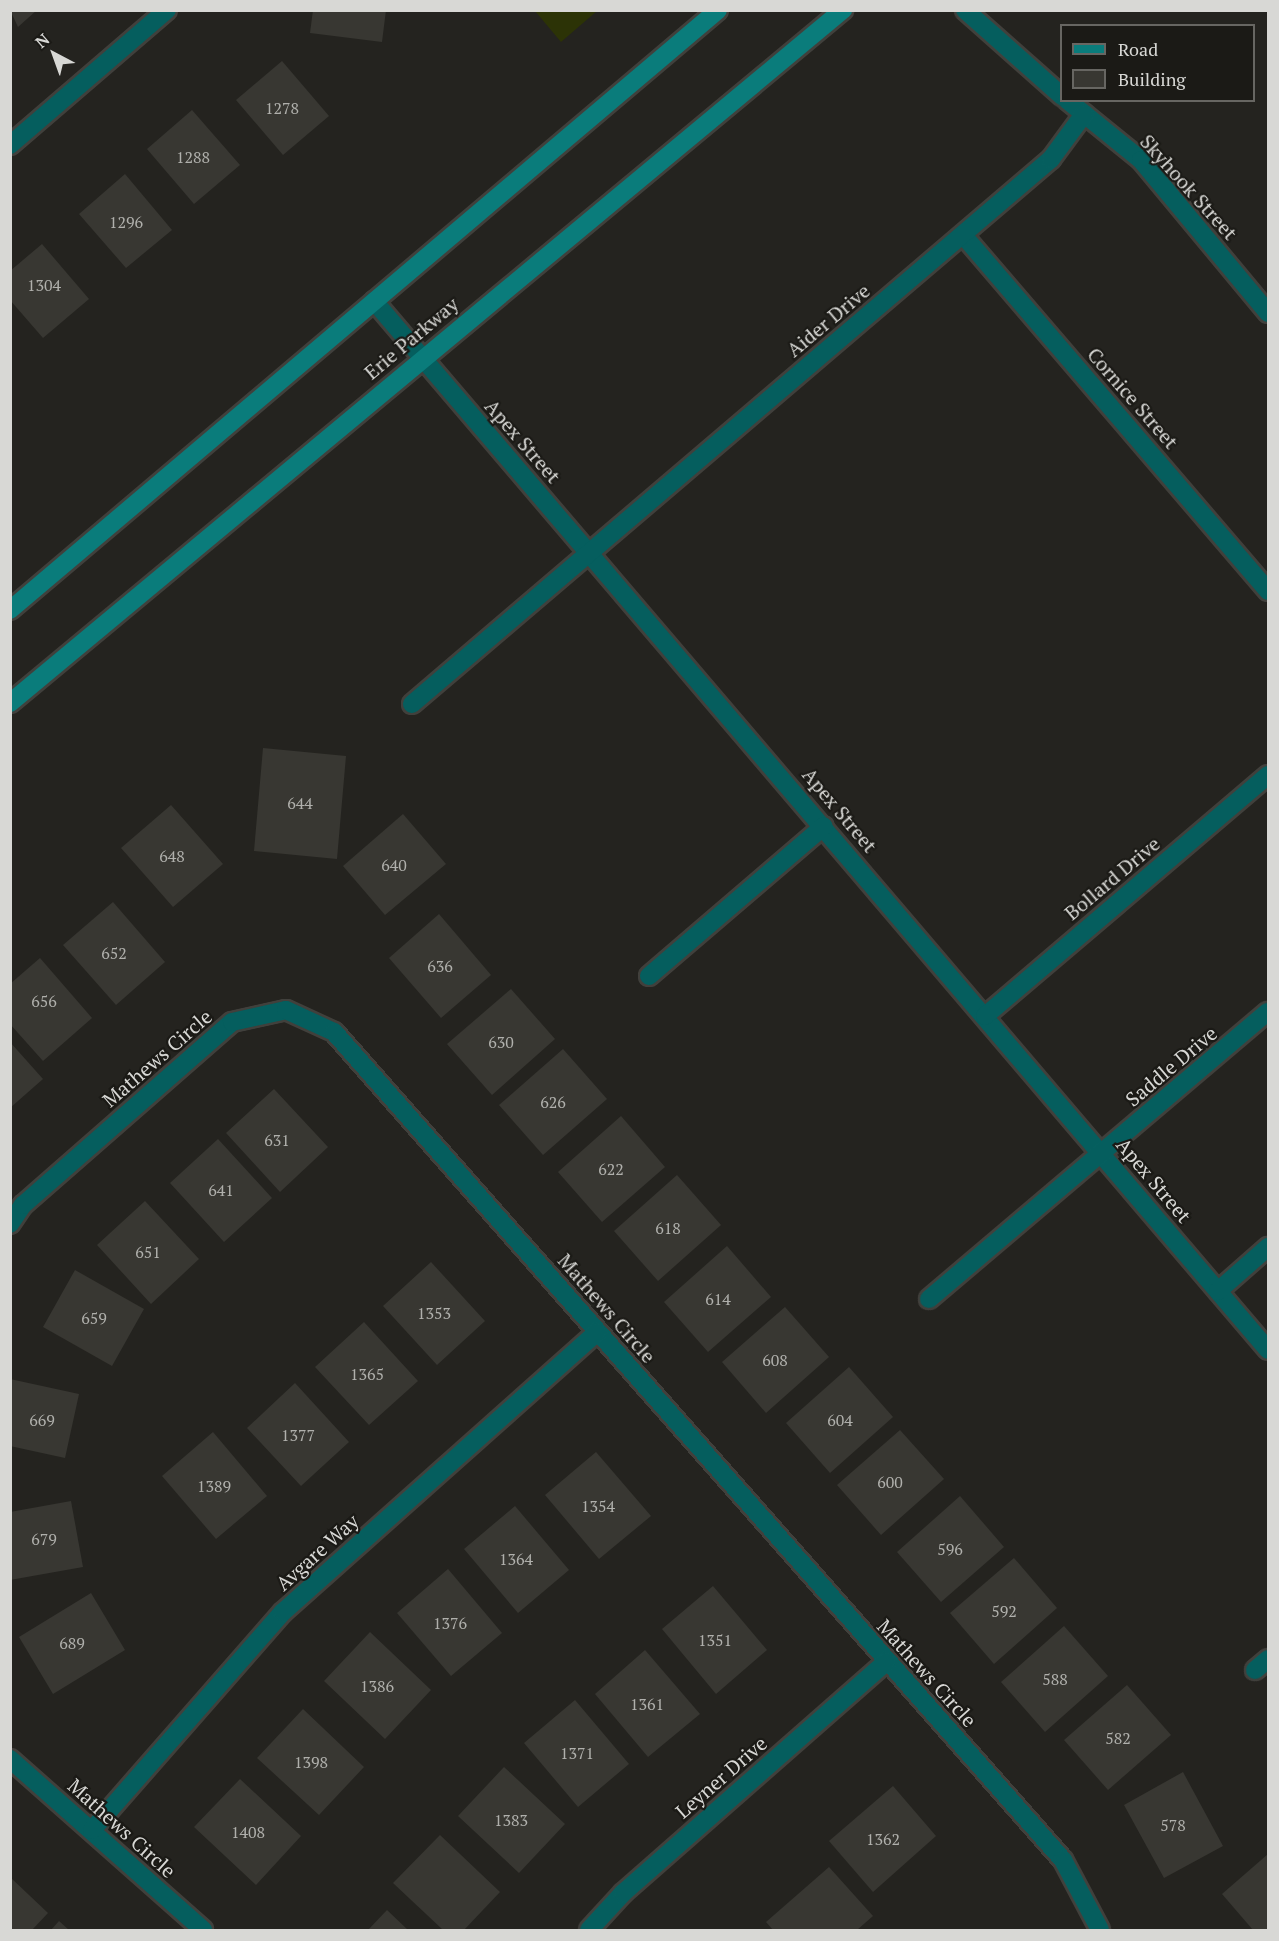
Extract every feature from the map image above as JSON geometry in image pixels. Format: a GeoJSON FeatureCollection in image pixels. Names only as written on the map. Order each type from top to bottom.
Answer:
{"type":"FeatureCollection","features":[{"type":"Feature","properties":{"kind":"main road"},"geometry":{"type":"LineString","coordinates":[[10,610],[718,10]]}},
{"type":"Feature","properties":{"kind":"main road","name":"Erie Parkway"},"geometry":{"type":"LineString","coordinates":[[10,703],[843,10]]}},
{"type":"Feature","properties":{"kind":"street"},"geometry":{"type":"LineString","coordinates":[[10,145],[166,10]]}},
{"type":"Feature","properties":{"kind":"street"},"geometry":{"type":"LineString","coordinates":[[965,10],[1060,94]]}},
{"type":"Feature","properties":{"kind":"street","name":"Skyhook Street"},"geometry":{"type":"LineString","coordinates":[[1069,102],[1141,160],[1269,313]]}},
{"type":"Feature","properties":{"kind":"street","name":"Aider Drive"},"geometry":{"type":"LineString","coordinates":[[412,704],[1051,159],[1084,114]]}},
{"type":"Feature","properties":{"kind":"street","name":"Cornice Street"},"geometry":{"type":"LineString","coordinates":[[963,235],[1269,591]]}},
{"type":"Feature","properties":{"kind":"street","name":"Apex Street"},"geometry":{"type":"LineString","coordinates":[[374,301],[590,551],[1269,1350]]}},
{"type":"Feature","properties":{"kind":"street","name":"Bollard Drive"},"geometry":{"type":"LineString","coordinates":[[985,1016],[1269,775]]}},
{"type":"Feature","properties":{"kind":"street"},"geometry":{"type":"LineString","coordinates":[[649,976],[824,826]]}},
{"type":"Feature","properties":{"kind":"street","name":"Mathews Circle"},"geometry":{"type":"LineString","coordinates":[[10,1224],[23,1205],[232,1022],[286,1010],[334,1032],[1063,1860],[1100,1930]]}},
{"type":"Feature","properties":{"kind":"street","name":"Saddle Drive"},"geometry":{"type":"LineString","coordinates":[[929,1299],[1269,1012]]}},
{"type":"Feature","properties":{"kind":"street"},"geometry":{"type":"LineString","coordinates":[[1218,1291],[1269,1247]]}},
{"type":"Feature","properties":{"kind":"street","name":"Avgare Way"},"geometry":{"type":"LineString","coordinates":[[92,1830],[283,1612],[597,1332]]}},
{"type":"Feature","properties":{"kind":"street","name":"Leyner Drive"},"geometry":{"type":"LineString","coordinates":[[589,1930],[622,1893],[886,1661]]}},
{"type":"Feature","properties":{"kind":"street","name":"Mathews Circle"},"geometry":{"type":"LineString","coordinates":[[10,1759],[203,1930]]}},
{"type":"Feature","properties":{"kind":"green space"},"geometry":{"type":"Polygon","coordinates":[[[535,11],[597,11],[561,42],[535,11]]]}},
{"type":"Feature","properties":{"kind":"building"},"geometry":{"type":"Polygon","coordinates":[[[10,10],[37,10],[18,27],[10,10]]]}},
{"type":"Feature","properties":{"kind":"building"},"geometry":{"type":"Polygon","coordinates":[[[313,10],[386,10],[382,42],[310,33],[313,10]]]}},
{"type":"Feature","properties":{"kind":"building"},"geometry":{"type":"Polygon","coordinates":[[[282,61],[329,116],[283,155],[236,100],[282,61]]]}},
{"type":"Feature","properties":{"kind":"building"},"geometry":{"type":"Polygon","coordinates":[[[192,110],[240,165],[194,204],[147,149],[192,110]]]}},
{"type":"Feature","properties":{"kind":"building"},"geometry":{"type":"Polygon","coordinates":[[[125,174],[172,230],[126,268],[79,214],[125,174]]]}},
{"type":"Feature","properties":{"kind":"building"},"geometry":{"type":"Polygon","coordinates":[[[42,244],[89,299],[43,338],[10,300],[10,271],[42,244]]]}},
{"type":"Feature","properties":{"kind":"building"},"geometry":{"type":"Polygon","coordinates":[[[263,748],[346,756],[337,859],[254,851],[263,748]]]}},
{"type":"Feature","properties":{"kind":"building"},"geometry":{"type":"Polygon","coordinates":[[[171,805],[223,864],[173,907],[121,848],[171,805]]]}},
{"type":"Feature","properties":{"kind":"building"},"geometry":{"type":"Polygon","coordinates":[[[403,814],[446,864],[385,915],[343,866],[403,814]]]}},
{"type":"Feature","properties":{"kind":"building"},"geometry":{"type":"Polygon","coordinates":[[[113,902],[165,962],[116,1005],[63,945],[113,902]]]}},
{"type":"Feature","properties":{"kind":"building"},"geometry":{"type":"Polygon","coordinates":[[[439,914],[491,975],[441,1018],[389,958],[439,914]]]}},
{"type":"Feature","properties":{"kind":"building"},"geometry":{"type":"Polygon","coordinates":[[[40,958],[92,1018],[43,1061],[10,1024],[10,984],[40,958]]]}},
{"type":"Feature","properties":{"kind":"building"},"geometry":{"type":"Polygon","coordinates":[[[511,989],[555,1039],[492,1095],[447,1044],[511,989]]]}},
{"type":"Feature","properties":{"kind":"building"},"geometry":{"type":"Polygon","coordinates":[[[10,1042],[43,1079],[10,1108],[10,1042]]]}},
{"type":"Feature","properties":{"kind":"building"},"geometry":{"type":"Polygon","coordinates":[[[563,1049],[607,1099],[543,1155],[499,1105],[563,1049]]]}},
{"type":"Feature","properties":{"kind":"building"},"geometry":{"type":"Polygon","coordinates":[[[274,1089],[328,1147],[280,1192],[226,1133],[274,1089]]]}},
{"type":"Feature","properties":{"kind":"building"},"geometry":{"type":"Polygon","coordinates":[[[621,1116],[665,1167],[602,1222],[558,1172],[621,1116]]]}},
{"type":"Feature","properties":{"kind":"building"},"geometry":{"type":"Polygon","coordinates":[[[218,1139],[272,1198],[224,1242],[170,1183],[218,1139]]]}},
{"type":"Feature","properties":{"kind":"building"},"geometry":{"type":"Polygon","coordinates":[[[677,1175],[721,1225],[658,1281],[614,1231],[677,1175]]]}},
{"type":"Feature","properties":{"kind":"building"},"geometry":{"type":"Polygon","coordinates":[[[145,1201],[199,1259],[151,1304],[97,1245],[145,1201]]]}},
{"type":"Feature","properties":{"kind":"building"},"geometry":{"type":"Polygon","coordinates":[[[727,1246],[771,1297],[708,1352],[664,1302],[727,1246]]]}},
{"type":"Feature","properties":{"kind":"building"},"geometry":{"type":"Polygon","coordinates":[[[431,1262],[485,1321],[437,1365],[383,1306],[431,1262]]]}},
{"type":"Feature","properties":{"kind":"building"},"geometry":{"type":"Polygon","coordinates":[[[75,1270],[144,1309],[112,1366],[43,1327],[75,1270]]]}},
{"type":"Feature","properties":{"kind":"building"},"geometry":{"type":"Polygon","coordinates":[[[785,1307],[829,1357],[766,1413],[722,1362],[785,1307]]]}},
{"type":"Feature","properties":{"kind":"building"},"geometry":{"type":"Polygon","coordinates":[[[364,1322],[418,1381],[369,1425],[315,1367],[364,1322]]]}},
{"type":"Feature","properties":{"kind":"building"},"geometry":{"type":"Polygon","coordinates":[[[849,1367],[893,1417],[830,1473],[786,1423],[849,1367]]]}},
{"type":"Feature","properties":{"kind":"building"},"geometry":{"type":"Polygon","coordinates":[[[10,1379],[79,1394],[65,1458],[10,1446],[10,1379]]]}},
{"type":"Feature","properties":{"kind":"building"},"geometry":{"type":"Polygon","coordinates":[[[295,1383],[349,1442],[301,1486],[247,1428],[295,1383]]]}},
{"type":"Feature","properties":{"kind":"building"},"geometry":{"type":"Polygon","coordinates":[[[900,1430],[944,1479],[881,1535],[837,1485],[900,1430]]]}},
{"type":"Feature","properties":{"kind":"building"},"geometry":{"type":"Polygon","coordinates":[[[213,1432],[267,1496],[216,1539],[162,1476],[213,1432]]]}},
{"type":"Feature","properties":{"kind":"building"},"geometry":{"type":"Polygon","coordinates":[[[596,1452],[651,1516],[599,1559],[545,1495],[596,1452]]]}},
{"type":"Feature","properties":{"kind":"building"},"geometry":{"type":"Polygon","coordinates":[[[960,1496],[1004,1547],[941,1602],[897,1552],[960,1496]]]}},
{"type":"Feature","properties":{"kind":"building"},"geometry":{"type":"Polygon","coordinates":[[[71,1501],[83,1567],[10,1580],[10,1512],[71,1501]]]}},
{"type":"Feature","properties":{"kind":"building"},"geometry":{"type":"Polygon","coordinates":[[[515,1506],[569,1570],[518,1613],[464,1549],[515,1506]]]}},
{"type":"Feature","properties":{"kind":"building"},"geometry":{"type":"Polygon","coordinates":[[[1014,1558],[1057,1608],[994,1664],[950,1613],[1014,1558]]]}},
{"type":"Feature","properties":{"kind":"building"},"geometry":{"type":"Polygon","coordinates":[[[448,1569],[502,1633],[451,1676],[397,1613],[448,1569]]]}},
{"type":"Feature","properties":{"kind":"building"},"geometry":{"type":"Polygon","coordinates":[[[713,1586],[767,1650],[716,1694],[662,1629],[713,1586]]]}},
{"type":"Feature","properties":{"kind":"building"},"geometry":{"type":"Polygon","coordinates":[[[91,1593],[125,1650],[53,1694],[19,1637],[91,1593]]]}},
{"type":"Feature","properties":{"kind":"building"},"geometry":{"type":"Polygon","coordinates":[[[1064,1626],[1108,1676],[1045,1732],[1001,1682],[1064,1626]]]}},
{"type":"Feature","properties":{"kind":"building"},"geometry":{"type":"Polygon","coordinates":[[[370,1632],[431,1690],[385,1739],[324,1681],[370,1632]]]}},
{"type":"Feature","properties":{"kind":"building"},"geometry":{"type":"Polygon","coordinates":[[[645,1650],[700,1714],[648,1757],[595,1694],[645,1650]]]}},
{"type":"Feature","properties":{"kind":"building"},"geometry":{"type":"Polygon","coordinates":[[[1127,1685],[1171,1735],[1108,1790],[1064,1740],[1127,1685]]]}},
{"type":"Feature","properties":{"kind":"building"},"geometry":{"type":"Polygon","coordinates":[[[575,1700],[629,1764],[578,1807],[524,1743],[575,1700]]]}},
{"type":"Feature","properties":{"kind":"building"},"geometry":{"type":"Polygon","coordinates":[[[303,1709],[364,1767],[319,1815],[257,1758],[303,1709]]]}},
{"type":"Feature","properties":{"kind":"building"},"geometry":{"type":"Polygon","coordinates":[[[504,1767],[565,1824],[519,1873],[458,1816],[504,1767]]]}},
{"type":"Feature","properties":{"kind":"building"},"geometry":{"type":"Polygon","coordinates":[[[1183,1772],[1223,1846],[1164,1878],[1124,1805],[1183,1772]]]}},
{"type":"Feature","properties":{"kind":"building"},"geometry":{"type":"Polygon","coordinates":[[[240,1779],[301,1836],[256,1885],[194,1827],[240,1779]]]}},
{"type":"Feature","properties":{"kind":"building"},"geometry":{"type":"Polygon","coordinates":[[[893,1786],[936,1836],[873,1892],[829,1841],[893,1786]]]}},
{"type":"Feature","properties":{"kind":"building"},"geometry":{"type":"Polygon","coordinates":[[[440,1835],[500,1892],[464,1930],[443,1930],[393,1883],[440,1835]]]}},
{"type":"Feature","properties":{"kind":"building"},"geometry":{"type":"Polygon","coordinates":[[[1268,1854],[1268,1930],[1253,1930],[1222,1894],[1268,1854]]]}},
{"type":"Feature","properties":{"kind":"building"},"geometry":{"type":"Polygon","coordinates":[[[829,1867],[873,1916],[857,1930],[773,1930],[766,1922],[829,1867]]]}},
{"type":"Feature","properties":{"kind":"building"},"geometry":{"type":"Polygon","coordinates":[[[10,1877],[48,1913],[32,1930],[10,1930],[10,1877]]]}},
{"type":"Feature","properties":{"kind":"building"},"geometry":{"type":"Polygon","coordinates":[[[387,1910],[408,1930],[368,1930],[387,1910]]]}},
{"type":"Feature","properties":{"kind":"building"},"geometry":{"type":"Polygon","coordinates":[[[59,1921],[69,1930],[51,1930],[59,1921]]]}}]}
